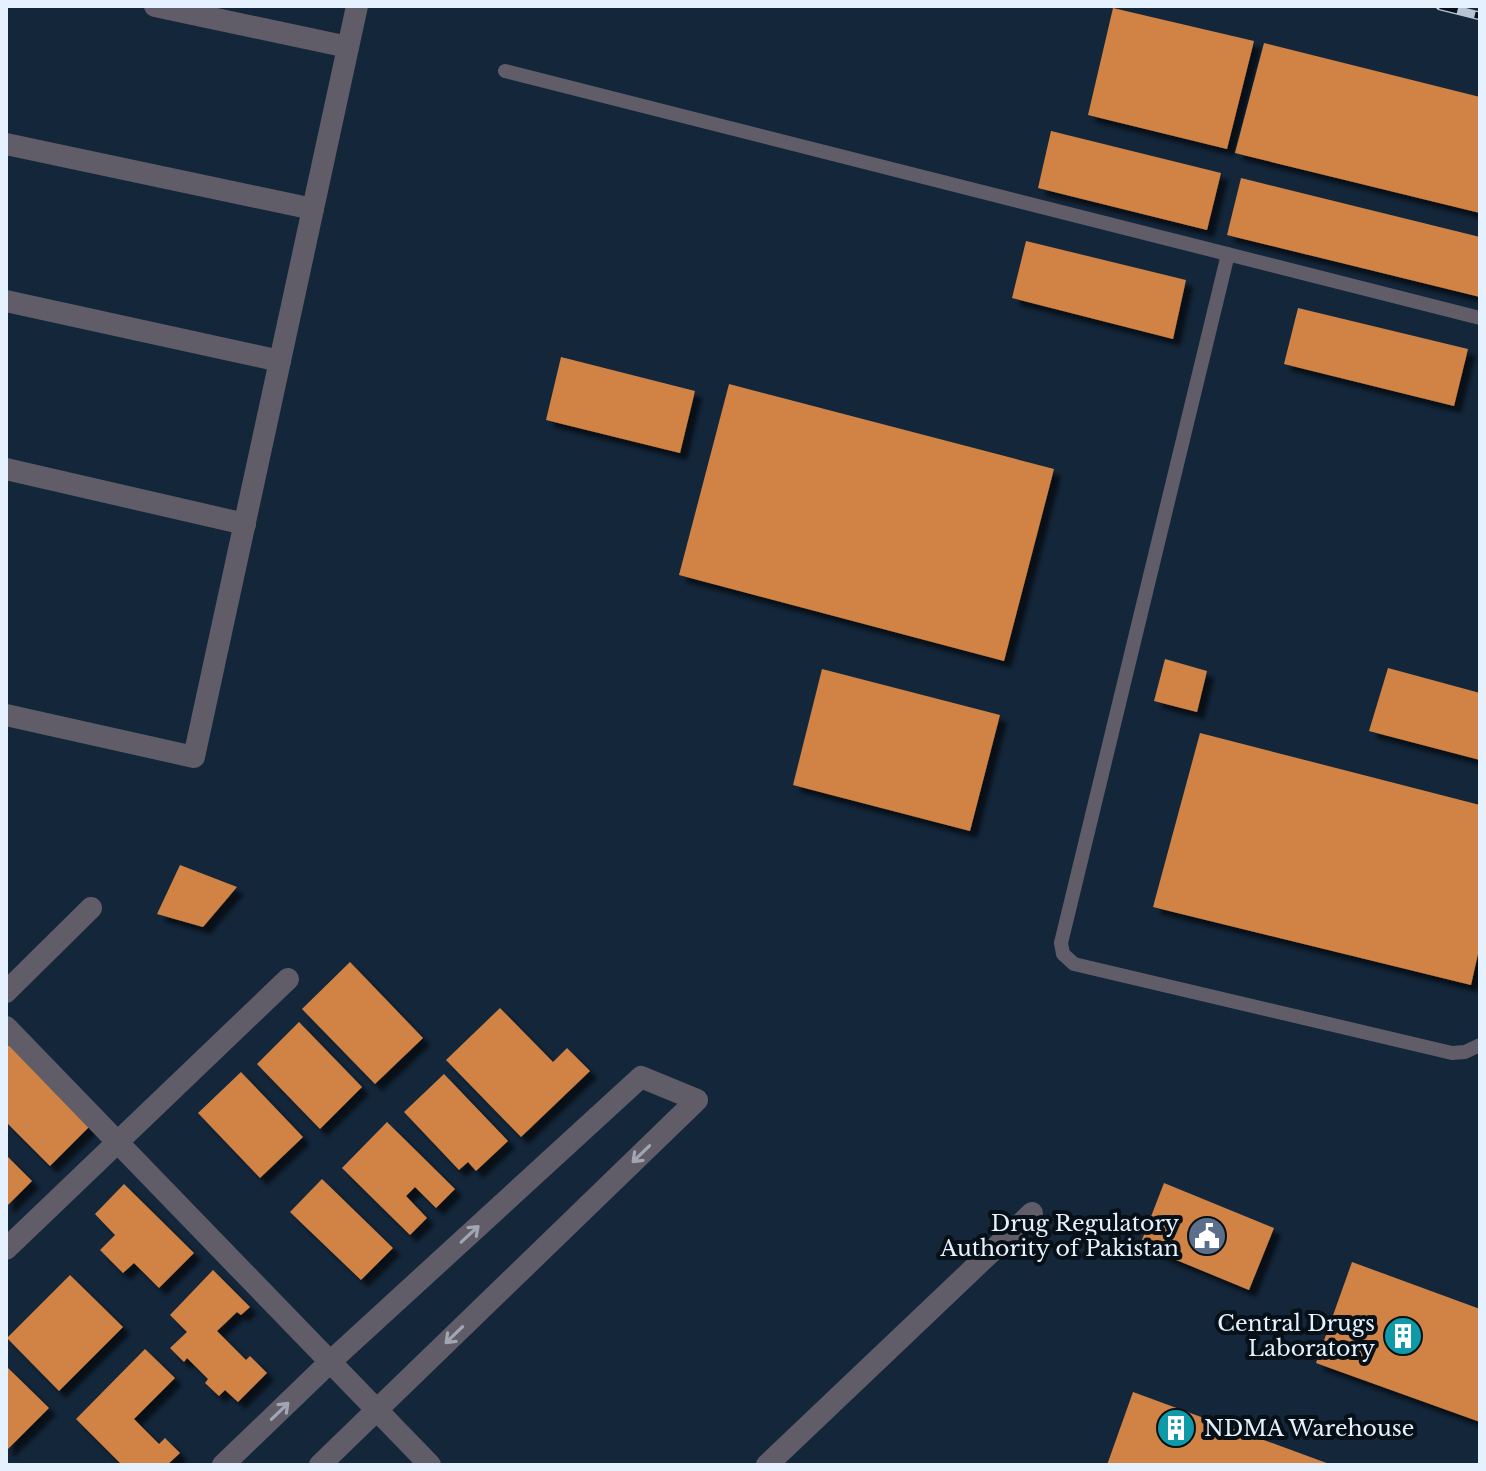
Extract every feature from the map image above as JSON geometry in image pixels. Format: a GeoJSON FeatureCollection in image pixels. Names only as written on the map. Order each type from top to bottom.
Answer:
{"type":"FeatureCollection","features":[{"type":"Feature","properties":{"kind":"street"},"geometry":{"type":"LineString","coordinates":[[155,6],[348,47]]}},
{"type":"Feature","properties":{"kind":"street"},"geometry":{"type":"LineString","coordinates":[[6,715],[194,757],[357,6]]}},
{"type":"Feature","properties":{"kind":"street"},"geometry":{"type":"LineString","coordinates":[[6,144],[313,209]]}},
{"type":"Feature","properties":{"kind":"street"},"geometry":{"type":"LineString","coordinates":[[6,301],[280,361]]}},
{"type":"Feature","properties":{"kind":"street"},"geometry":{"type":"LineString","coordinates":[[6,469],[245,524]]}},
{"type":"Feature","properties":{"kind":"street"},"geometry":{"type":"LineString","coordinates":[[6,992],[91,908]]}},
{"type":"Feature","properties":{"kind":"street"},"geometry":{"type":"LineString","coordinates":[[6,1249],[288,979]]}},
{"type":"Feature","properties":{"kind":"street"},"geometry":{"type":"LineString","coordinates":[[6,1027],[430,1465]]}},
{"type":"Feature","properties":{"kind":"street"},"geometry":{"type":"LineString","coordinates":[[223,1465],[330,1362],[641,1077],[697,1100],[320,1465]]}},
{"type":"Feature","properties":{"kind":"street"},"geometry":{"type":"LineString","coordinates":[[767,1465],[1032,1213]]}},
{"type":"Feature","properties":{"kind":"lane"},"geometry":{"type":"LineString","coordinates":[[505,71],[1480,318]]}},
{"type":"Feature","properties":{"kind":"lane"},"geometry":{"type":"LineString","coordinates":[[1228,254],[1061,943],[1063,954],[1074,964],[1452,1053],[1465,1052],[1480,1045]]}},
{"type":"Feature","properties":{"kind":"building"},"geometry":{"type":"Polygon","coordinates":[[[1113,8],[1254,41],[1227,149],[1088,115],[1113,8]]]}},
{"type":"Feature","properties":{"kind":"building"},"geometry":{"type":"Polygon","coordinates":[[[1264,43],[1480,97],[1480,213],[1235,153],[1264,43]]]}},
{"type":"Feature","properties":{"kind":"building"},"geometry":{"type":"Polygon","coordinates":[[[1051,131],[1221,173],[1207,230],[1038,188],[1051,131]]]}},
{"type":"Feature","properties":{"kind":"building"},"geometry":{"type":"Polygon","coordinates":[[[1241,178],[1480,237],[1480,297],[1227,235],[1241,178]]]}},
{"type":"Feature","properties":{"kind":"building"},"geometry":{"type":"Polygon","coordinates":[[[1026,241],[1186,280],[1173,339],[1012,298],[1026,241]]]}},
{"type":"Feature","properties":{"kind":"building"},"geometry":{"type":"Polygon","coordinates":[[[1298,308],[1468,349],[1454,406],[1284,364],[1298,308]]]}},
{"type":"Feature","properties":{"kind":"building"},"geometry":{"type":"Polygon","coordinates":[[[561,357],[695,391],[680,453],[546,420],[561,357]]]}},
{"type":"Feature","properties":{"kind":"building"},"geometry":{"type":"Polygon","coordinates":[[[729,384],[1054,469],[1004,661],[679,575],[729,384]]]}},
{"type":"Feature","properties":{"kind":"building"},"geometry":{"type":"Polygon","coordinates":[[[1165,659],[1207,671],[1197,712],[1154,701],[1165,659]]]}},
{"type":"Feature","properties":{"kind":"building"},"geometry":{"type":"Polygon","coordinates":[[[1388,668],[1480,693],[1480,760],[1369,731],[1388,668]]]}},
{"type":"Feature","properties":{"kind":"building"},"geometry":{"type":"Polygon","coordinates":[[[822,669],[1000,715],[970,831],[793,785],[822,669]]]}},
{"type":"Feature","properties":{"kind":"building"},"geometry":{"type":"Polygon","coordinates":[[[1200,733],[1480,805],[1480,945],[1471,985],[1153,907],[1200,733]]]}},
{"type":"Feature","properties":{"kind":"building"},"geometry":{"type":"Polygon","coordinates":[[[180,865],[237,887],[203,927],[157,914],[180,865]]]}},
{"type":"Feature","properties":{"kind":"building"},"geometry":{"type":"Polygon","coordinates":[[[350,962],[423,1038],[375,1084],[302,1009],[350,962]]]}},
{"type":"Feature","properties":{"kind":"building"},"geometry":{"type":"Polygon","coordinates":[[[500,1008],[553,1062],[567,1048],[590,1071],[521,1137],[446,1060],[500,1008]]]}},
{"type":"Feature","properties":{"kind":"building"},"geometry":{"type":"Polygon","coordinates":[[[299,1022],[362,1087],[320,1129],[257,1064],[299,1022]]]}},
{"type":"Feature","properties":{"kind":"building"},"geometry":{"type":"Polygon","coordinates":[[[9,1045],[90,1126],[50,1166],[6,1122],[6,1048],[9,1045]]]}},
{"type":"Feature","properties":{"kind":"building"},"geometry":{"type":"Polygon","coordinates":[[[241,1072],[303,1137],[260,1178],[198,1113],[241,1072]]]}},
{"type":"Feature","properties":{"kind":"building"},"geometry":{"type":"Polygon","coordinates":[[[444,1074],[508,1141],[476,1171],[468,1162],[459,1170],[404,1112],[444,1074]]]}},
{"type":"Feature","properties":{"kind":"building"},"geometry":{"type":"Polygon","coordinates":[[[387,1122],[455,1189],[436,1208],[415,1187],[406,1196],[427,1218],[410,1235],[342,1168],[387,1122]]]}},
{"type":"Feature","properties":{"kind":"building"},"geometry":{"type":"Polygon","coordinates":[[[6,1155],[32,1181],[6,1207],[6,1155]]]}},
{"type":"Feature","properties":{"kind":"building"},"geometry":{"type":"Polygon","coordinates":[[[322,1179],[393,1248],[361,1280],[290,1212],[322,1179]]]}},
{"type":"Feature","properties":{"kind":"building","name":"Drug Regulatory Authority of Pakistan"},"geometry":{"type":"Polygon","coordinates":[[[1164,1183],[1274,1228],[1249,1290],[1140,1245],[1164,1183]]]}},
{"type":"Feature","properties":{"kind":"building"},"geometry":{"type":"Polygon","coordinates":[[[124,1184],[194,1253],[159,1288],[134,1263],[123,1273],[100,1250],[115,1235],[95,1214],[124,1184]]]}},
{"type":"Feature","properties":{"kind":"building","name":"Central Drugs Laboratory"},"geometry":{"type":"Polygon","coordinates":[[[1352,1262],[1480,1309],[1480,1422],[1316,1363],[1352,1262]]]}},
{"type":"Feature","properties":{"kind":"building"},"geometry":{"type":"Polygon","coordinates":[[[213,1270],[250,1307],[241,1315],[237,1312],[217,1331],[246,1360],[250,1356],[267,1373],[238,1402],[225,1390],[219,1396],[205,1383],[208,1379],[187,1358],[184,1362],[170,1348],[187,1332],[170,1315],[213,1270]]]}},
{"type":"Feature","properties":{"kind":"building"},"geometry":{"type":"Polygon","coordinates":[[[70,1275],[123,1327],[59,1391],[7,1338],[70,1275]]]}},
{"type":"Feature","properties":{"kind":"building"},"geometry":{"type":"Polygon","coordinates":[[[145,1349],[175,1378],[134,1419],[159,1444],[165,1438],[180,1453],[167,1465],[122,1465],[76,1419],[145,1349]]]}},
{"type":"Feature","properties":{"kind":"building"},"geometry":{"type":"Polygon","coordinates":[[[6,1366],[49,1408],[6,1451],[6,1366]]]}},
{"type":"Feature","properties":{"kind":"building","name":"NDMA Warehouse"},"geometry":{"type":"Polygon","coordinates":[[[1133,1392],[1332,1465],[1107,1465],[1133,1392]]]}},
{"type":"Feature","properties":{"kind":"railway"},"geometry":{"type":"LineString","coordinates":[[1440,6],[1480,16]]}},
{"type":"Feature","properties":{"kind":"place","name":"Drug Regulatory Authority of Pakistan"},"geometry":{"type":"Point","coordinates":[1207,1236]}},
{"type":"Feature","properties":{"kind":"place","name":"Central Drugs Laboratory"},"geometry":{"type":"Point","coordinates":[1403,1336]}},
{"type":"Feature","properties":{"kind":"place","name":"NDMA Warehouse"},"geometry":{"type":"Point","coordinates":[1176,1428]}}]}
